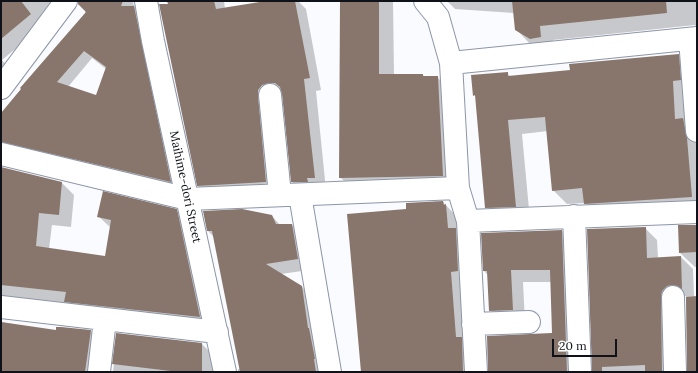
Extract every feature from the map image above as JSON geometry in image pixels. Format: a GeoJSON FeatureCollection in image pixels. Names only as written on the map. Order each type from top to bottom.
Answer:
{"type":"FeatureCollection","features":[{"type":"Feature","properties":{"kind":"street"},"geometry":{"type":"LineString","coordinates":[[1,88],[66,1]]}},
{"type":"Feature","properties":{"kind":"street","name":"Maihime-dori Street"},"geometry":{"type":"LineString","coordinates":[[146,1],[153,41],[225,372]]}},
{"type":"Feature","properties":{"kind":"street"},"geometry":{"type":"LineString","coordinates":[[425,1],[438,17],[451,63],[458,188],[468,221],[476,372]]}},
{"type":"Feature","properties":{"kind":"street"},"geometry":{"type":"LineString","coordinates":[[451,63],[694,39],[697,131]]}},
{"type":"Feature","properties":{"kind":"street"},"geometry":{"type":"LineString","coordinates":[[270,95],[290,195],[330,372]]}},
{"type":"Feature","properties":{"kind":"street"},"geometry":{"type":"LineString","coordinates":[[1,154],[188,199],[458,188]]}},
{"type":"Feature","properties":{"kind":"street"},"geometry":{"type":"LineString","coordinates":[[468,221],[697,212]]}},
{"type":"Feature","properties":{"kind":"street"},"geometry":{"type":"LineString","coordinates":[[574,216],[580,372]]}},
{"type":"Feature","properties":{"kind":"street"},"geometry":{"type":"LineString","coordinates":[[672,297],[675,372]]}},
{"type":"Feature","properties":{"kind":"street"},"geometry":{"type":"LineString","coordinates":[[1,307],[217,332]]}},
{"type":"Feature","properties":{"kind":"street"},"geometry":{"type":"LineString","coordinates":[[99,372],[105,319]]}},
{"type":"Feature","properties":{"kind":"street"},"geometry":{"type":"LineString","coordinates":[[473,324],[529,322]]}},
{"type":"Feature","properties":{"kind":"building"},"geometry":{"type":"Polygon","coordinates":[[[1,1],[21,1],[31,14],[1,39],[1,1]]]}},
{"type":"Feature","properties":{"kind":"building"},"geometry":{"type":"Polygon","coordinates":[[[78,1],[123,1],[121,6],[134,6],[171,182],[1,142],[1,113],[21,89],[20,88],[86,12],[78,4],[78,1]],[[84,51],[57,82],[96,95],[106,67],[84,51]]]}},
{"type":"Feature","properties":{"kind":"building"},"geometry":{"type":"Polygon","coordinates":[[[167,1],[214,1],[216,9],[266,1],[295,1],[310,78],[304,79],[315,178],[307,178],[308,182],[291,182],[282,94],[280,87],[275,83],[269,83],[262,85],[258,90],[266,182],[197,186],[159,4],[168,4],[167,1]]]}},
{"type":"Feature","properties":{"kind":"building"},"geometry":{"type":"Polygon","coordinates":[[[340,1],[379,1],[379,74],[423,74],[423,76],[438,76],[443,176],[339,178],[340,1]]]}},
{"type":"Feature","properties":{"kind":"building"},"geometry":{"type":"Polygon","coordinates":[[[512,1],[666,1],[667,13],[540,26],[541,37],[530,39],[515,30],[512,1]]]}},
{"type":"Feature","properties":{"kind":"building"},"geometry":{"type":"Polygon","coordinates":[[[679,54],[681,80],[673,81],[675,119],[683,118],[687,138],[692,197],[584,204],[582,188],[552,191],[545,117],[508,120],[516,207],[485,208],[475,95],[473,96],[471,75],[508,72],[508,76],[570,70],[569,64],[679,54]]]}},
{"type":"Feature","properties":{"kind":"building"},"geometry":{"type":"Polygon","coordinates":[[[1,167],[62,182],[59,215],[39,213],[36,246],[105,256],[111,220],[97,217],[103,191],[177,209],[200,317],[64,302],[66,292],[1,285],[1,167]]]}},
{"type":"Feature","properties":{"kind":"building"},"geometry":{"type":"Polygon","coordinates":[[[443,201],[444,205],[446,204],[448,228],[456,228],[458,271],[451,272],[456,337],[462,337],[463,372],[361,372],[347,214],[406,209],[406,203],[443,201]]]}},
{"type":"Feature","properties":{"kind":"building"},"geometry":{"type":"Polygon","coordinates":[[[242,209],[272,215],[276,224],[292,224],[298,259],[266,264],[302,286],[316,372],[240,372],[212,231],[207,231],[203,211],[242,209]]]}},
{"type":"Feature","properties":{"kind":"building"},"geometry":{"type":"Polygon","coordinates":[[[678,225],[697,225],[697,252],[679,253],[678,225]]]}},
{"type":"Feature","properties":{"kind":"building"},"geometry":{"type":"Polygon","coordinates":[[[646,227],[647,258],[681,256],[682,289],[673,285],[667,286],[662,291],[661,297],[662,372],[645,372],[645,365],[602,367],[602,372],[592,372],[587,229],[646,227]]]}},
{"type":"Feature","properties":{"kind":"building"},"geometry":{"type":"Polygon","coordinates":[[[562,230],[567,372],[488,372],[487,336],[552,333],[550,270],[511,270],[513,310],[489,311],[487,271],[483,271],[481,233],[562,230]]]}},
{"type":"Feature","properties":{"kind":"building"},"geometry":{"type":"Polygon","coordinates":[[[697,296],[697,372],[687,372],[686,297],[697,296]]]}},
{"type":"Feature","properties":{"kind":"building"},"geometry":{"type":"Polygon","coordinates":[[[1,322],[56,330],[56,327],[61,327],[91,330],[85,372],[1,372],[1,322]]]}},
{"type":"Feature","properties":{"kind":"building"},"geometry":{"type":"Polygon","coordinates":[[[116,333],[202,343],[202,372],[179,372],[112,364],[116,333]]]}}]}
